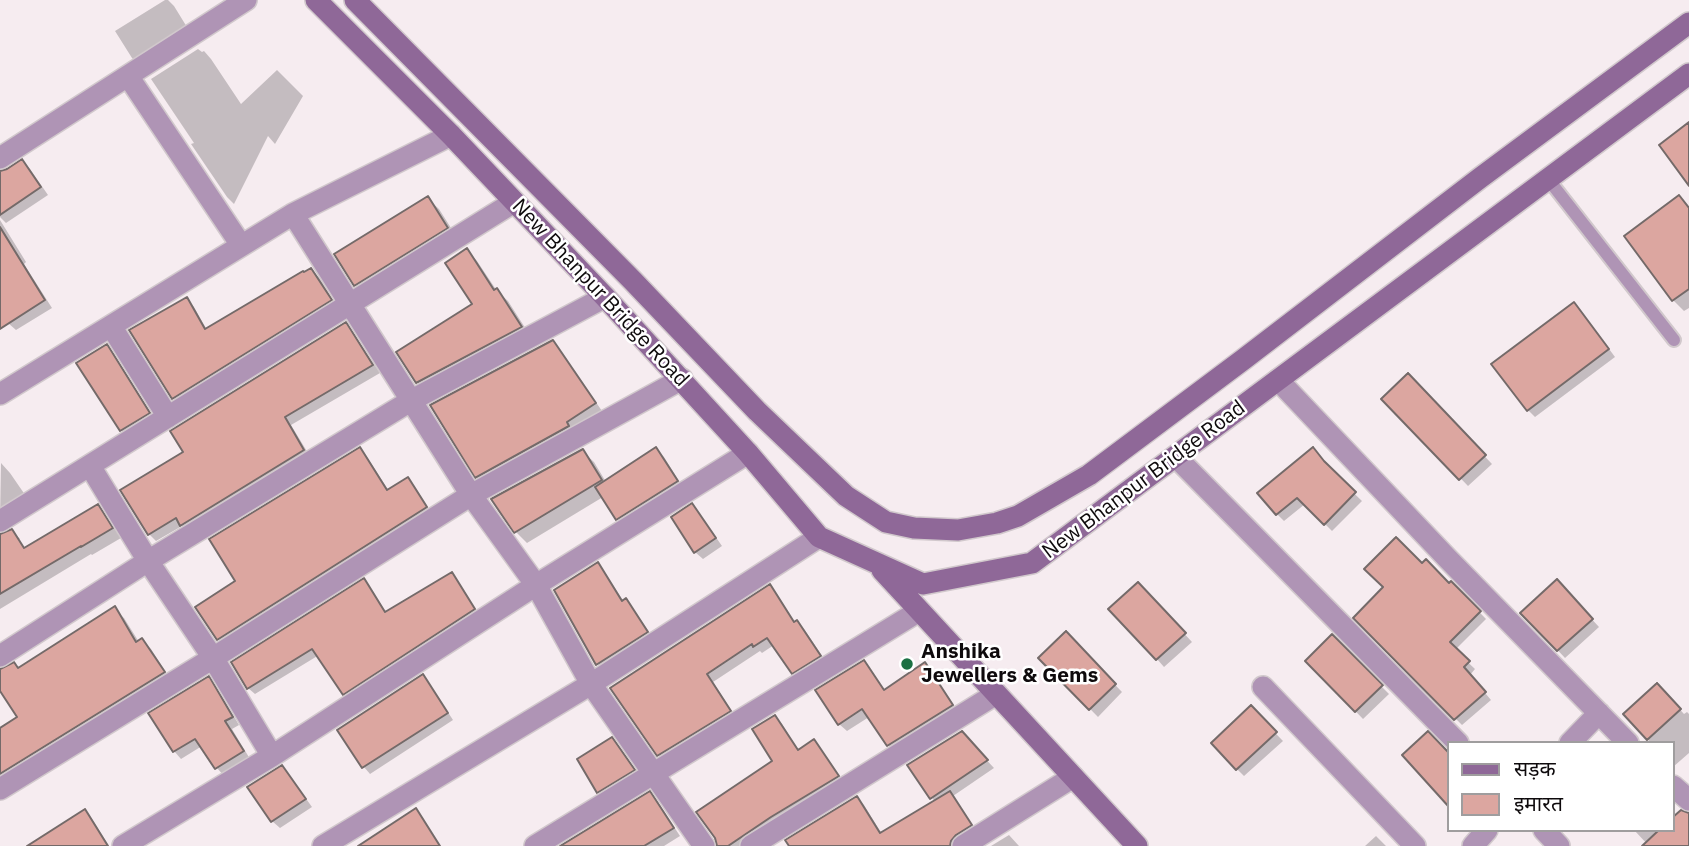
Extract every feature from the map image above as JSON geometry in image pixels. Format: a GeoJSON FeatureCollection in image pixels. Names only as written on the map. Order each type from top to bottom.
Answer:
{"type":"FeatureCollection","features":[{"type":"Feature","properties":{"kind":"street"},"geometry":{"type":"LineString","coordinates":[[0,158],[246,0]]}},
{"type":"Feature","properties":{"kind":"street","name":"New Bhanpur Bridge Road"},"geometry":{"type":"LineString","coordinates":[[317,0],[451,135],[682,379],[819,537],[923,584],[1032,563],[1689,74]]}},
{"type":"Feature","properties":{"kind":"street","name":"New Bhanpur Bridge Road"},"geometry":{"type":"LineString","coordinates":[[355,0],[633,281],[757,411],[846,496],[886,522],[914,528],[958,530],[1018,516],[1089,475],[1479,178],[1689,23]]}},
{"type":"Feature","properties":{"kind":"street"},"geometry":{"type":"LineString","coordinates":[[128,76],[241,245]]}},
{"type":"Feature","properties":{"kind":"street"},"geometry":{"type":"LineString","coordinates":[[0,394],[293,214],[451,135]]}},
{"type":"Feature","properties":{"kind":"street"},"geometry":{"type":"LineString","coordinates":[[0,522],[514,202]]}},
{"type":"Feature","properties":{"kind":"street"},"geometry":{"type":"LineString","coordinates":[[293,214],[471,495],[536,585],[591,684],[704,846]]}},
{"type":"Feature","properties":{"kind":"street"},"geometry":{"type":"LineString","coordinates":[[0,656],[148,561],[412,400],[605,297]]}},
{"type":"Feature","properties":{"kind":"street"},"geometry":{"type":"LineString","coordinates":[[111,326],[168,418]]}},
{"type":"Feature","properties":{"kind":"street"},"geometry":{"type":"LineString","coordinates":[[0,789],[471,495],[682,379]]}},
{"type":"Feature","properties":{"kind":"street"},"geometry":{"type":"LineString","coordinates":[[1278,380],[1626,741]]}},
{"type":"Feature","properties":{"kind":"street"},"geometry":{"type":"LineString","coordinates":[[123,846],[272,756],[536,585],[748,453]]}},
{"type":"Feature","properties":{"kind":"street"},"geometry":{"type":"LineString","coordinates":[[1176,457],[1456,741]]}},
{"type":"Feature","properties":{"kind":"street"},"geometry":{"type":"LineString","coordinates":[[90,466],[148,561],[213,658],[272,756]]}},
{"type":"Feature","properties":{"kind":"street"},"geometry":{"type":"LineString","coordinates":[[323,846],[591,684],[819,537]]}},
{"type":"Feature","properties":{"kind":"street"},"geometry":{"type":"LineString","coordinates":[[874,562],[1137,846]]}},
{"type":"Feature","properties":{"kind":"street"},"geometry":{"type":"LineString","coordinates":[[535,846],[919,611]]}},
{"type":"Feature","properties":{"kind":"street"},"geometry":{"type":"LineString","coordinates":[[1263,687],[1415,846]]}},
{"type":"Feature","properties":{"kind":"street"},"geometry":{"type":"LineString","coordinates":[[751,846],[996,694]]}},
{"type":"Feature","properties":{"kind":"street"},"geometry":{"type":"LineString","coordinates":[[1572,741],[1599,713]]}},
{"type":"Feature","properties":{"kind":"street"},"geometry":{"type":"LineString","coordinates":[[963,846],[1073,777]]}},
{"type":"Feature","properties":{"kind":"street"},"geometry":{"type":"LineString","coordinates":[[1675,788],[1689,800]]}},
{"type":"Feature","properties":{"kind":"street"},"geometry":{"type":"LineString","coordinates":[[1473,846],[1485,832]]}},
{"type":"Feature","properties":{"kind":"street"},"geometry":{"type":"LineString","coordinates":[[1546,832],[1559,846]]}},
{"type":"Feature","properties":{"kind":"lane"},"geometry":{"type":"LineString","coordinates":[[1548,179],[1674,340]]}},
{"type":"Feature","properties":{"kind":"building"},"geometry":{"type":"Polygon","coordinates":[[[1689,122],[1689,186],[1659,145],[1689,122]]]}},
{"type":"Feature","properties":{"kind":"building"},"geometry":{"type":"Polygon","coordinates":[[[22,159],[41,187],[0,215],[0,171],[22,159]]]}},
{"type":"Feature","properties":{"kind":"building"},"geometry":{"type":"Polygon","coordinates":[[[1679,195],[1689,208],[1689,289],[1672,301],[1624,236],[1679,195]]]}},
{"type":"Feature","properties":{"kind":"building"},"geometry":{"type":"Polygon","coordinates":[[[428,196],[448,228],[354,286],[334,254],[428,196]]]}},
{"type":"Feature","properties":{"kind":"building"},"geometry":{"type":"Polygon","coordinates":[[[0,227],[45,300],[0,329],[0,227]]]}},
{"type":"Feature","properties":{"kind":"building"},"geometry":{"type":"Polygon","coordinates":[[[467,248],[522,327],[416,383],[396,352],[472,304],[445,263],[467,248]]]}},
{"type":"Feature","properties":{"kind":"building"},"geometry":{"type":"Polygon","coordinates":[[[311,268],[332,300],[172,399],[129,330],[187,297],[205,329],[311,268]]]}},
{"type":"Feature","properties":{"kind":"building"},"geometry":{"type":"Polygon","coordinates":[[[1574,302],[1609,349],[1527,411],[1491,364],[1574,302]]]}},
{"type":"Feature","properties":{"kind":"building"},"geometry":{"type":"Polygon","coordinates":[[[346,322],[373,365],[285,417],[304,450],[180,526],[176,518],[148,535],[120,490],[183,452],[170,431],[346,322]]]}},
{"type":"Feature","properties":{"kind":"building"},"geometry":{"type":"Polygon","coordinates":[[[553,340],[596,403],[567,422],[569,426],[475,478],[430,405],[553,340]]]}},
{"type":"Feature","properties":{"kind":"building"},"geometry":{"type":"Polygon","coordinates":[[[107,344],[150,413],[120,431],[76,363],[107,344]]]}},
{"type":"Feature","properties":{"kind":"building"},"geometry":{"type":"Polygon","coordinates":[[[1408,373],[1486,455],[1459,480],[1381,399],[1408,373]]]}},
{"type":"Feature","properties":{"kind":"building"},"geometry":{"type":"Polygon","coordinates":[[[360,447],[387,490],[408,477],[427,507],[217,640],[195,607],[235,581],[209,539],[360,447]]]}},
{"type":"Feature","properties":{"kind":"building"},"geometry":{"type":"Polygon","coordinates":[[[656,447],[678,481],[616,520],[595,487],[656,447]]]}},
{"type":"Feature","properties":{"kind":"building"},"geometry":{"type":"Polygon","coordinates":[[[1313,447],[1356,492],[1324,525],[1297,498],[1276,515],[1257,493],[1313,447]]]}},
{"type":"Feature","properties":{"kind":"building"},"geometry":{"type":"Polygon","coordinates":[[[583,449],[602,480],[514,533],[491,499],[583,449]]]}},
{"type":"Feature","properties":{"kind":"building"},"geometry":{"type":"Polygon","coordinates":[[[692,503],[716,538],[694,553],[671,517],[692,503]]]}},
{"type":"Feature","properties":{"kind":"building"},"geometry":{"type":"Polygon","coordinates":[[[98,504],[113,528],[0,594],[0,534],[12,529],[24,548],[98,504]]]}},
{"type":"Feature","properties":{"kind":"building"},"geometry":{"type":"Polygon","coordinates":[[[1396,537],[1422,563],[1426,559],[1481,611],[1450,642],[1470,661],[1464,667],[1486,692],[1454,720],[1353,618],[1383,587],[1364,569],[1396,537]]]}},
{"type":"Feature","properties":{"kind":"building"},"geometry":{"type":"Polygon","coordinates":[[[598,562],[622,601],[626,598],[648,632],[596,665],[554,590],[598,562]]]}},
{"type":"Feature","properties":{"kind":"building"},"geometry":{"type":"Polygon","coordinates":[[[452,572],[475,609],[343,695],[312,649],[247,689],[231,662],[364,578],[385,612],[452,572]]]}},
{"type":"Feature","properties":{"kind":"building"},"geometry":{"type":"Polygon","coordinates":[[[1557,579],[1593,619],[1557,651],[1520,613],[1557,579]]]}},
{"type":"Feature","properties":{"kind":"building"},"geometry":{"type":"Polygon","coordinates":[[[1138,582],[1186,633],[1156,660],[1108,609],[1138,582]]]}},
{"type":"Feature","properties":{"kind":"building"},"geometry":{"type":"Polygon","coordinates":[[[770,584],[794,622],[797,620],[821,656],[792,674],[767,638],[753,647],[752,644],[707,674],[731,711],[657,756],[610,688],[770,584]]]}},
{"type":"Feature","properties":{"kind":"building"},"geometry":{"type":"Polygon","coordinates":[[[115,606],[136,642],[142,638],[165,672],[0,774],[0,728],[17,717],[0,691],[0,669],[14,662],[18,668],[115,606]]]}},
{"type":"Feature","properties":{"kind":"building"},"geometry":{"type":"Polygon","coordinates":[[[1066,631],[1116,684],[1089,710],[1038,658],[1066,631]]]}},
{"type":"Feature","properties":{"kind":"building"},"geometry":{"type":"Polygon","coordinates":[[[1332,634],[1383,685],[1355,712],[1305,661],[1332,634]]]}},
{"type":"Feature","properties":{"kind":"building"},"geometry":{"type":"Polygon","coordinates":[[[864,660],[884,690],[925,662],[953,705],[887,746],[862,709],[838,725],[815,690],[864,660]]]}},
{"type":"Feature","properties":{"kind":"building"},"geometry":{"type":"Polygon","coordinates":[[[423,674],[448,713],[362,768],[337,730],[423,674]]]}},
{"type":"Feature","properties":{"kind":"building"},"geometry":{"type":"Polygon","coordinates":[[[209,676],[233,717],[225,721],[244,751],[215,769],[195,739],[173,752],[148,713],[209,676]]]}},
{"type":"Feature","properties":{"kind":"building"},"geometry":{"type":"Polygon","coordinates":[[[1657,683],[1681,709],[1647,740],[1623,714],[1657,683]]]}},
{"type":"Feature","properties":{"kind":"building"},"geometry":{"type":"Polygon","coordinates":[[[1251,705],[1277,732],[1236,770],[1211,743],[1251,705]]]}},
{"type":"Feature","properties":{"kind":"building"},"geometry":{"type":"Polygon","coordinates":[[[775,715],[798,750],[814,739],[839,776],[728,846],[717,846],[715,838],[696,812],[772,761],[752,729],[775,715]]]}},
{"type":"Feature","properties":{"kind":"building"},"geometry":{"type":"Polygon","coordinates":[[[962,731],[988,760],[930,799],[907,765],[962,731]]]}},
{"type":"Feature","properties":{"kind":"building"},"geometry":{"type":"Polygon","coordinates":[[[1428,731],[1448,752],[1448,806],[1402,755],[1428,731]]]}},
{"type":"Feature","properties":{"kind":"building"},"geometry":{"type":"Polygon","coordinates":[[[612,737],[635,770],[597,793],[577,759],[612,737]]]}},
{"type":"Feature","properties":{"kind":"building"},"geometry":{"type":"Polygon","coordinates":[[[282,765],[306,799],[271,822],[247,787],[282,765]]]}},
{"type":"Feature","properties":{"kind":"building"},"geometry":{"type":"Polygon","coordinates":[[[650,791],[674,828],[644,846],[560,846],[650,791]]]}},
{"type":"Feature","properties":{"kind":"building"},"geometry":{"type":"Polygon","coordinates":[[[950,791],[972,825],[956,835],[950,846],[789,846],[785,840],[857,796],[880,833],[950,791]]]}},
{"type":"Feature","properties":{"kind":"building"},"geometry":{"type":"Polygon","coordinates":[[[416,808],[440,846],[358,846],[416,808]]]}},
{"type":"Feature","properties":{"kind":"building"},"geometry":{"type":"Polygon","coordinates":[[[85,809],[108,846],[27,846],[85,809]]]}},
{"type":"Feature","properties":{"kind":"building"},"geometry":{"type":"Polygon","coordinates":[[[1681,810],[1689,813],[1689,846],[1642,846],[1657,832],[1675,832],[1675,815],[1681,810]]]}},
{"type":"Feature","properties":{"kind":"place","name":"Anshika Jewellers & Gems"},"geometry":{"type":"Point","coordinates":[907,664]}}]}
